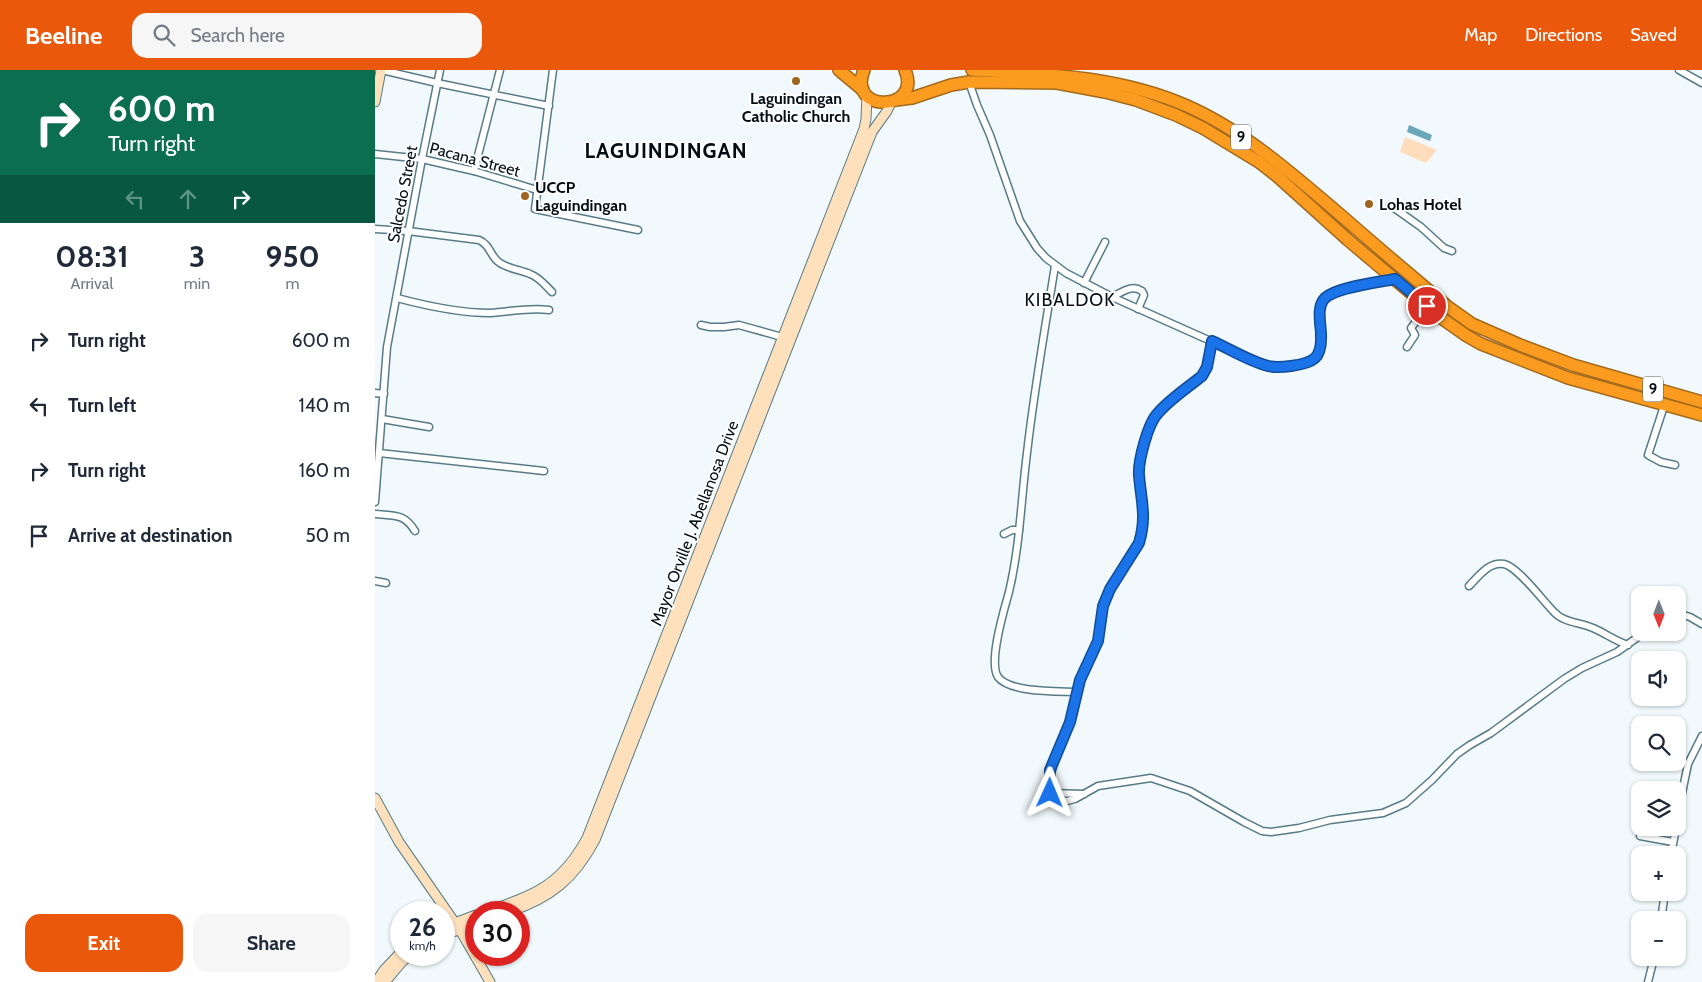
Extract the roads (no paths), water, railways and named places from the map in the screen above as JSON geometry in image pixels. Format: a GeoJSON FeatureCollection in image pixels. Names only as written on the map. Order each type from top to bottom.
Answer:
{"type":"FeatureCollection","features":[{"type":"Feature","properties":{"kind":"highway","name":"9"},"geometry":{"type":"LineString","coordinates":[[839,70],[871,99],[880,103],[912,98],[951,85],[1002,77]]}},
{"type":"Feature","properties":{"kind":"highway"},"geometry":{"type":"LineString","coordinates":[[864,70],[861,78],[865,92]]}},
{"type":"Feature","properties":{"kind":"highway"},"geometry":{"type":"LineString","coordinates":[[893,101],[903,94],[905,89],[907,79],[905,70]]}},
{"type":"Feature","properties":{"kind":"highway","name":"9"},"geometry":{"type":"LineString","coordinates":[[972,70],[1002,77],[1107,87],[1163,97],[1187,106],[1237,134],[1296,177],[1448,306],[1472,324],[1573,365],[1702,402]]}},
{"type":"Feature","properties":{"kind":"highway","name":"9"},"geometry":{"type":"LineString","coordinates":[[1107,87],[1177,115],[1227,141],[1277,176],[1348,240],[1427,306],[1467,336],[1481,344],[1568,378],[1702,415]]}},
{"type":"Feature","properties":{"kind":"highway"},"geometry":{"type":"LineString","coordinates":[[1467,336],[1472,324]]}},
{"type":"Feature","properties":{"kind":"main road"},"geometry":{"type":"LineString","coordinates":[[375,102],[381,70]]}},
{"type":"Feature","properties":{"kind":"main road","name":"Mayor Orville J. Abellanosa Drive"},"geometry":{"type":"LineString","coordinates":[[518,901],[539,896],[567,869],[587,838],[864,129],[866,120],[865,92]]}},
{"type":"Feature","properties":{"kind":"main road","name":"Mayor Orville J. Abellanosa Drive"},"geometry":{"type":"LineString","coordinates":[[530,901],[558,888],[586,858],[595,840],[871,132],[893,101]]}},
{"type":"Feature","properties":{"kind":"main road"},"geometry":{"type":"LineString","coordinates":[[375,798],[399,842],[457,926],[489,982]]}},
{"type":"Feature","properties":{"kind":"main road"},"geometry":{"type":"LineString","coordinates":[[457,926],[465,922]]}},
{"type":"Feature","properties":{"kind":"main road"},"geometry":{"type":"LineString","coordinates":[[457,926],[465,925]]}},
{"type":"Feature","properties":{"kind":"main road"},"geometry":{"type":"LineString","coordinates":[[376,982],[397,966]]}},
{"type":"Feature","properties":{"kind":"street"},"geometry":{"type":"LineString","coordinates":[[381,70],[549,106]]}},
{"type":"Feature","properties":{"kind":"street","name":"Salcedo Street"},"geometry":{"type":"LineString","coordinates":[[375,502],[387,347],[440,70]]}},
{"type":"Feature","properties":{"kind":"street"},"geometry":{"type":"LineString","coordinates":[[474,171],[500,70]]}},
{"type":"Feature","properties":{"kind":"street"},"geometry":{"type":"LineString","coordinates":[[553,70],[535,207],[537,210],[638,230]]}},
{"type":"Feature","properties":{"kind":"street"},"geometry":{"type":"LineString","coordinates":[[1679,70],[1702,83]]}},
{"type":"Feature","properties":{"kind":"street"},"geometry":{"type":"LineString","coordinates":[[969,82],[991,135],[1020,221],[1037,248],[1055,266],[1112,298],[1270,367],[1281,367],[1311,362],[1318,355],[1321,332],[1320,310],[1326,297],[1336,292],[1395,279]]}},
{"type":"Feature","properties":{"kind":"street","name":"Pacana Street"},"geometry":{"type":"LineString","coordinates":[[375,154],[422,159],[474,171],[537,190]]}},
{"type":"Feature","properties":{"kind":"street"},"geometry":{"type":"LineString","coordinates":[[1390,205],[1421,227],[1444,248],[1452,251]]}},
{"type":"Feature","properties":{"kind":"street"},"geometry":{"type":"LineString","coordinates":[[375,229],[408,231],[484,242],[489,246],[501,265],[532,274],[552,292]]}},
{"type":"Feature","properties":{"kind":"street"},"geometry":{"type":"LineString","coordinates":[[1084,283],[1105,242]]}},
{"type":"Feature","properties":{"kind":"street"},"geometry":{"type":"LineString","coordinates":[[1055,266],[1027,453],[1014,570],[995,651],[995,664],[997,676],[1012,686],[1078,692]]}},
{"type":"Feature","properties":{"kind":"street"},"geometry":{"type":"LineString","coordinates":[[1112,298],[1131,288],[1138,288],[1143,291],[1144,295],[1139,309]]}},
{"type":"Feature","properties":{"kind":"street"},"geometry":{"type":"LineString","coordinates":[[397,298],[435,307],[472,312],[549,310]]}},
{"type":"Feature","properties":{"kind":"street"},"geometry":{"type":"LineString","coordinates":[[1407,347],[1415,335],[1411,328],[1427,306]]}},
{"type":"Feature","properties":{"kind":"street"},"geometry":{"type":"LineString","coordinates":[[701,325],[723,327],[739,325],[782,338]]}},
{"type":"Feature","properties":{"kind":"street"},"geometry":{"type":"LineString","coordinates":[[1212,341],[1205,372],[1157,414],[1146,438],[1139,468],[1144,506],[1141,536],[1139,543],[1106,598],[1098,641],[1080,680],[1070,722],[1050,770],[1050,793],[1057,800],[1062,802],[1072,800],[1098,786],[1151,778],[1190,791],[1244,822],[1271,832],[1299,828],[1331,820],[1383,813],[1406,802],[1428,784],[1457,754],[1564,679],[1633,641]]}},
{"type":"Feature","properties":{"kind":"street"},"geometry":{"type":"LineString","coordinates":[[375,393],[384,394]]}},
{"type":"Feature","properties":{"kind":"street"},"geometry":{"type":"LineString","coordinates":[[1669,393],[1648,455],[1675,465]]}},
{"type":"Feature","properties":{"kind":"street"},"geometry":{"type":"LineString","coordinates":[[382,419],[429,428]]}},
{"type":"Feature","properties":{"kind":"street"},"geometry":{"type":"LineString","coordinates":[[379,453],[544,471]]}},
{"type":"Feature","properties":{"kind":"street"},"geometry":{"type":"LineString","coordinates":[[375,514],[404,518],[409,521],[415,531]]}},
{"type":"Feature","properties":{"kind":"street"},"geometry":{"type":"LineString","coordinates":[[1004,534],[1012,530],[1019,530]]}},
{"type":"Feature","properties":{"kind":"street"},"geometry":{"type":"LineString","coordinates":[[1469,586],[1491,566],[1507,565],[1559,616],[1593,628],[1611,639],[1628,645]]}},
{"type":"Feature","properties":{"kind":"street"},"geometry":{"type":"LineString","coordinates":[[375,581],[386,583]]}},
{"type":"Feature","properties":{"kind":"street"},"geometry":{"type":"LineString","coordinates":[[1686,616],[1702,624]]}},
{"type":"Feature","properties":{"kind":"street"},"geometry":{"type":"LineString","coordinates":[[1684,781],[1688,764],[1702,736]]}},
{"type":"Feature","properties":{"kind":"street"},"geometry":{"type":"LineString","coordinates":[[1640,836],[1673,842]]}},
{"type":"Feature","properties":{"kind":"street"},"geometry":{"type":"LineString","coordinates":[[1672,846],[1674,836]]}},
{"type":"Feature","properties":{"kind":"street"},"geometry":{"type":"LineString","coordinates":[[1650,981],[1653,966]]}},
{"type":"Feature","properties":{"kind":"water"},"geometry":{"type":"Polygon","coordinates":[[[1409,125],[1432,135],[1430,141],[1407,132],[1409,125]]]}},
{"type":"Feature","properties":{"kind":"place","name":"Laguindingan Catholic Church"},"geometry":{"type":"Point","coordinates":[796,81]}},
{"type":"Feature","properties":{"kind":"place","name":"UCCP Laguindingan"},"geometry":{"type":"Point","coordinates":[525,196]}},
{"type":"Feature","properties":{"kind":"place","name":"Lohas Hotel"},"geometry":{"type":"Point","coordinates":[1369,204]}},
{"type":"Feature","properties":{"kind":"district","name":"LAGUINDINGAN"},"geometry":{"type":"Point","coordinates":[666,151]}},
{"type":"Feature","properties":{"kind":"district","name":"KIBALDOK"},"geometry":{"type":"Point","coordinates":[1070,300]}}]}
